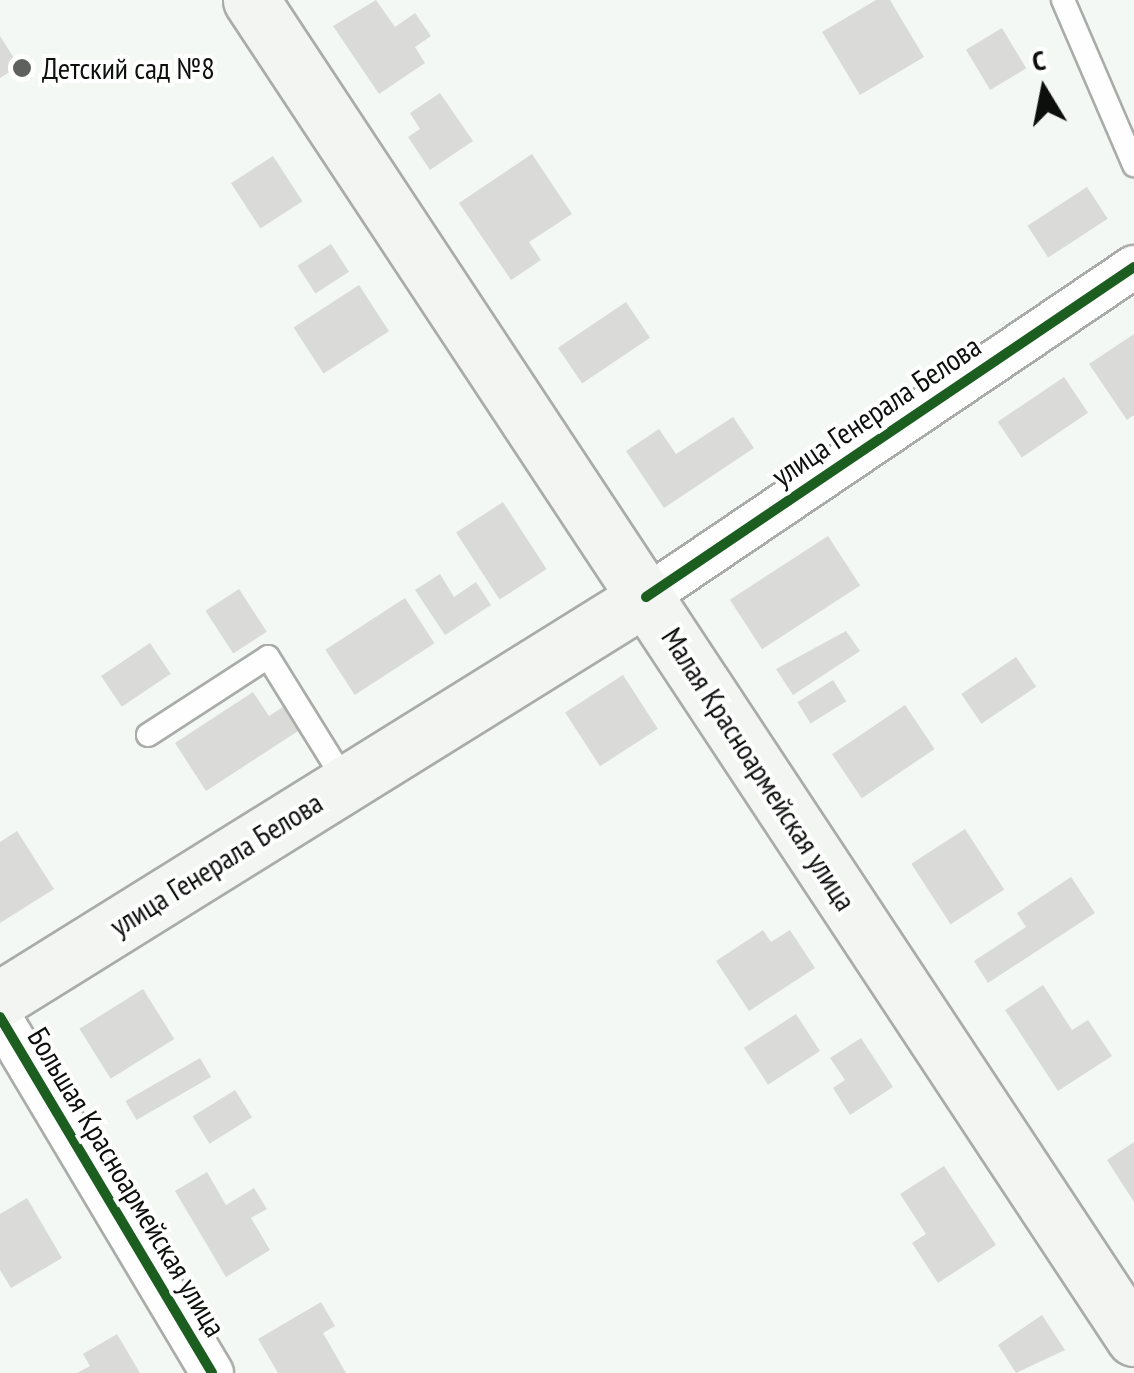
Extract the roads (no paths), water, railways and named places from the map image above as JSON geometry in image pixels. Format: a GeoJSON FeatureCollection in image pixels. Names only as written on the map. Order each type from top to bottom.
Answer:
{"type":"FeatureCollection","features":[{"type":"Feature","properties":{"kind":"main road","name":"Малая Красноармейская улица"},"geometry":{"type":"LineString","coordinates":[[251,0],[1134,1338]]}},
{"type":"Feature","properties":{"kind":"main road","name":"улица Генерала Белова"},"geometry":{"type":"LineString","coordinates":[[0,999],[646,596]]}},
{"type":"Feature","properties":{"kind":"street","name":"улица Генерала Белова"},"geometry":{"type":"LineString","coordinates":[[646,596],[1134,267]]}},
{"type":"Feature","properties":{"kind":"street","name":"Большая Красноармейская улица"},"geometry":{"type":"LineString","coordinates":[[0,1018],[212,1373]]}},
{"type":"Feature","properties":{"kind":"lane"},"geometry":{"type":"LineString","coordinates":[[1063,0],[1134,165]]}},
{"type":"Feature","properties":{"kind":"lane"},"geometry":{"type":"LineString","coordinates":[[148,735],[268,657],[346,783]]}},
{"type":"Feature","properties":{"kind":"place","name":"Детский сад №8"},"geometry":{"type":"Point","coordinates":[22,68]}}]}
